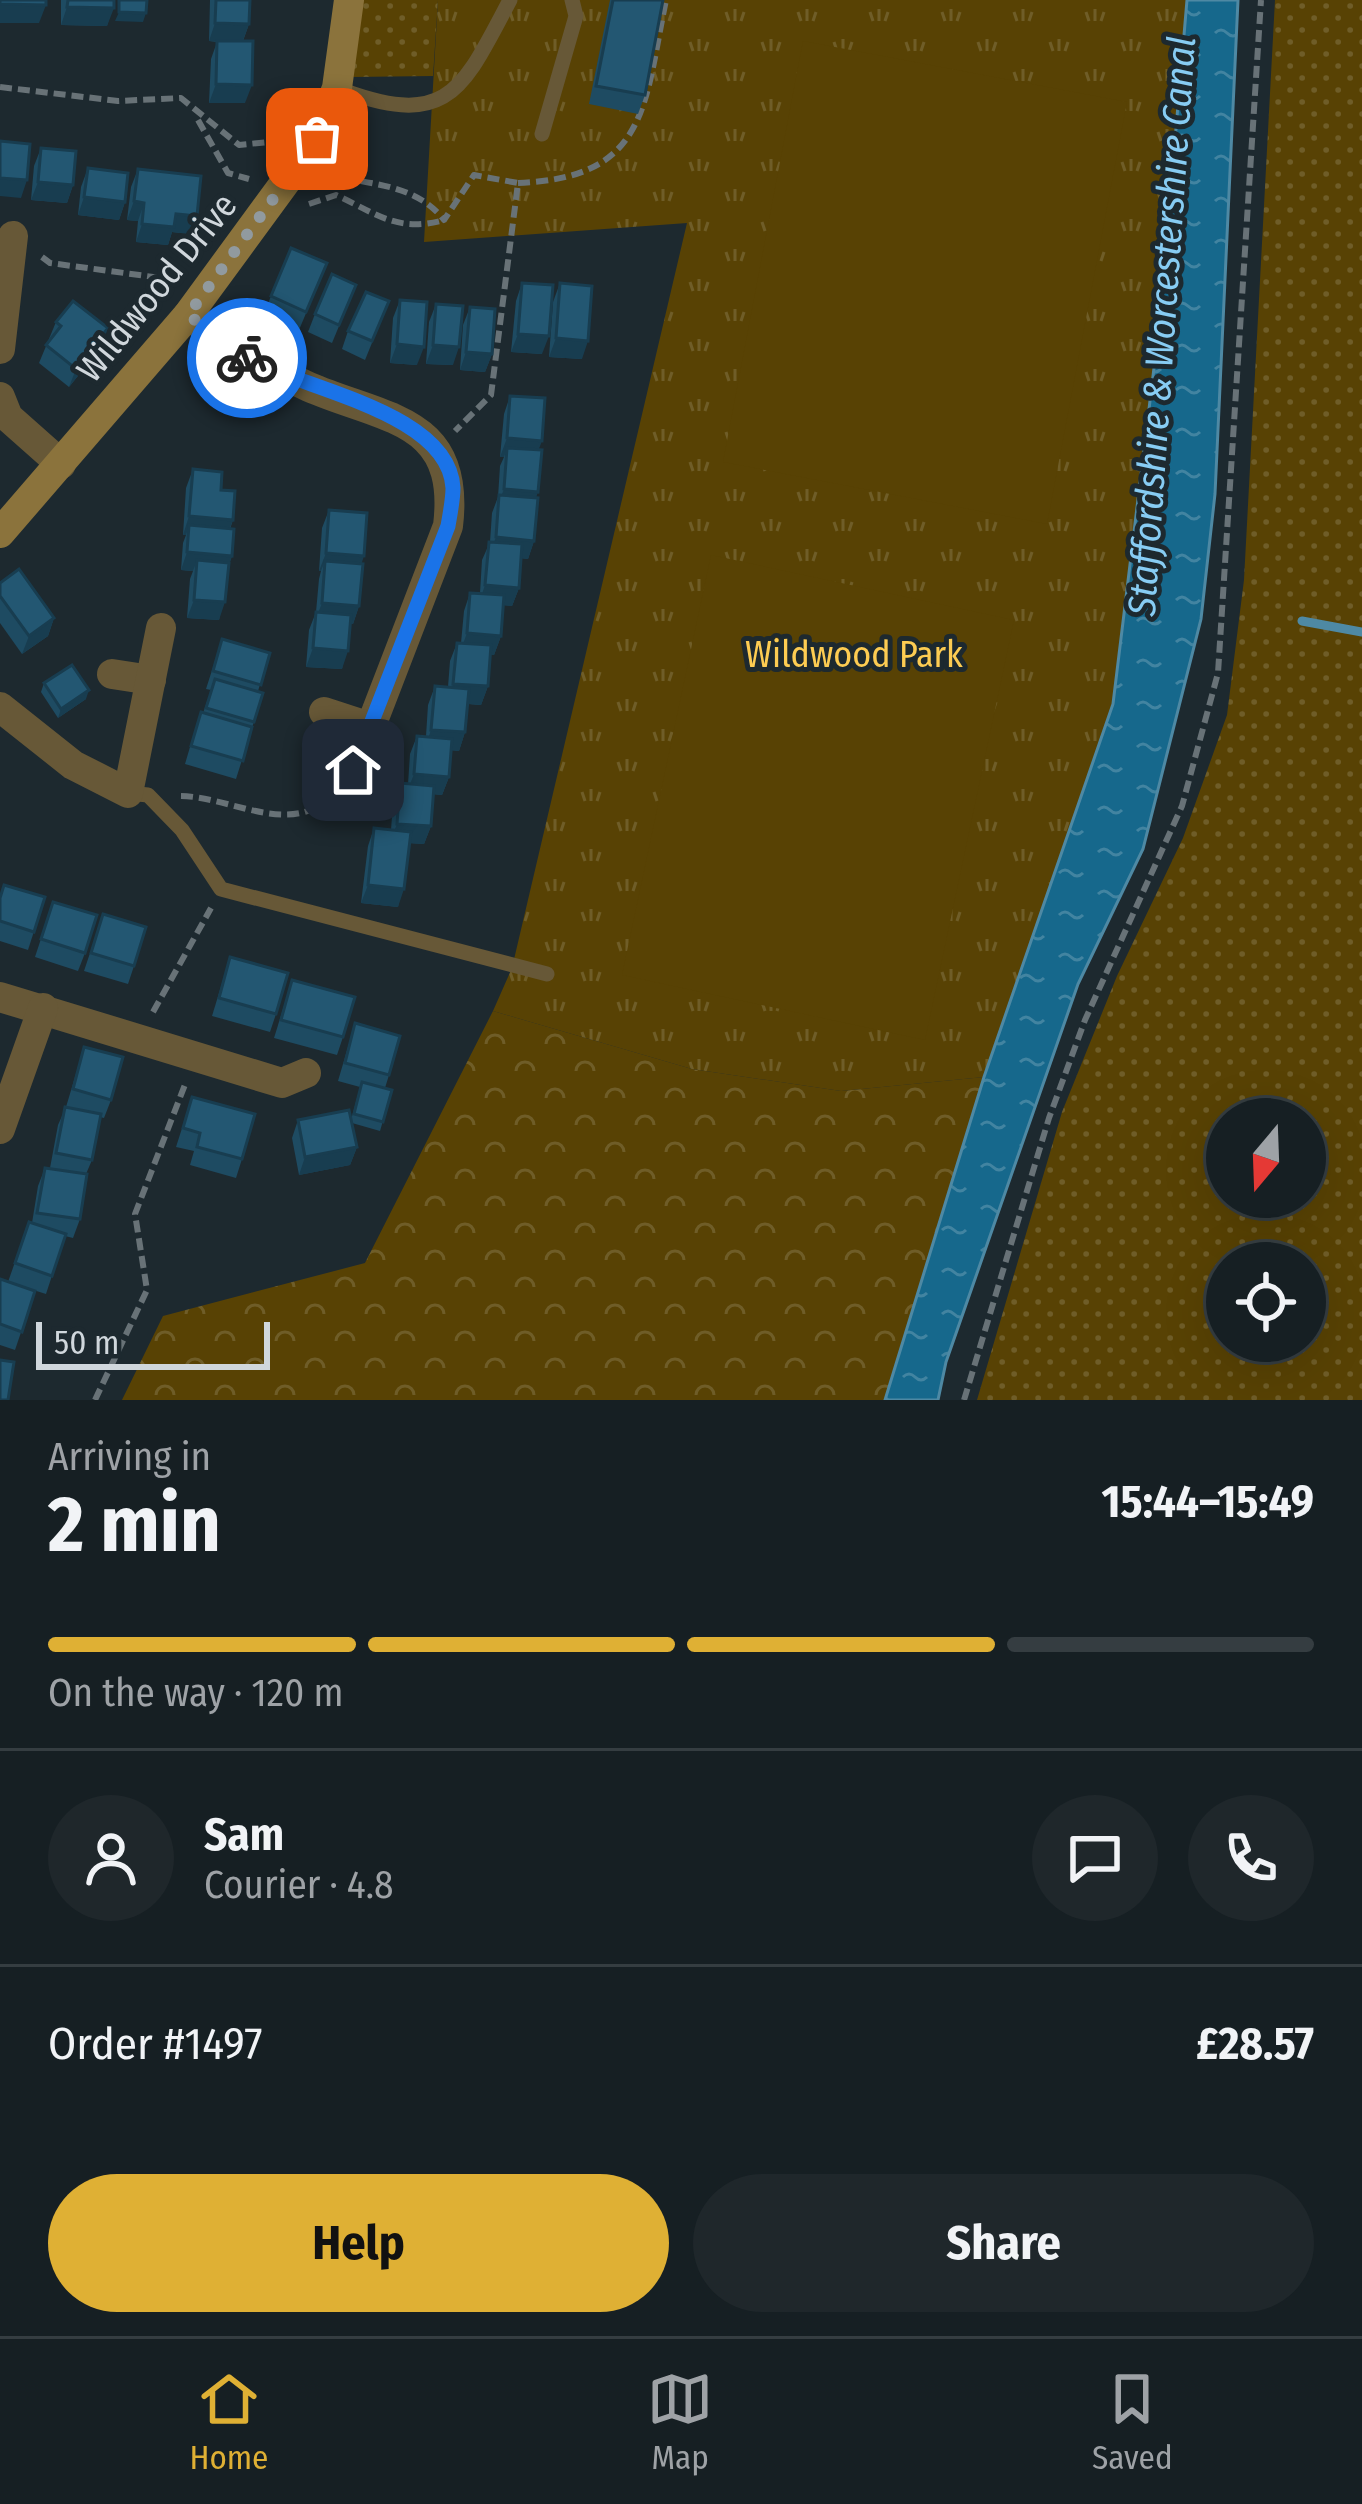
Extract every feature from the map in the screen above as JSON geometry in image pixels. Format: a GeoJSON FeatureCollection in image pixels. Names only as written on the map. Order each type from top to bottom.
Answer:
{"type":"FeatureCollection","features":[{"type":"Feature","properties":{"kind":"street","name":"Wildwood Drive"},"geometry":{"type":"LineString","coordinates":[[0,532],[188,315],[317,139],[337,88],[349,0]]}},
{"type":"Feature","properties":{"kind":"street"},"geometry":{"type":"LineString","coordinates":[[0,349],[14,236]]}},
{"type":"Feature","properties":{"kind":"street"},"geometry":{"type":"LineString","coordinates":[[188,315],[250,360],[414,426],[437,449],[453,484],[448,526],[353,770]]}},
{"type":"Feature","properties":{"kind":"street"},"geometry":{"type":"LineString","coordinates":[[0,397],[8,417],[61,464]]}},
{"type":"Feature","properties":{"kind":"street"},"geometry":{"type":"LineString","coordinates":[[0,706],[73,765],[138,794],[161,628]]}},
{"type":"Feature","properties":{"kind":"street"},"geometry":{"type":"LineString","coordinates":[[112,674],[151,680]]}},
{"type":"Feature","properties":{"kind":"street"},"geometry":{"type":"LineString","coordinates":[[324,712],[370,727]]}},
{"type":"Feature","properties":{"kind":"street"},"geometry":{"type":"LineString","coordinates":[[0,997],[288,1089]]}},
{"type":"Feature","properties":{"kind":"street"},"geometry":{"type":"LineString","coordinates":[[0,1129],[43,1008]]}},
{"type":"Feature","properties":{"kind":"lane"},"geometry":{"type":"LineString","coordinates":[[337,88],[378,104],[407,106],[454,92],[474,70],[510,0]]}},
{"type":"Feature","properties":{"kind":"lane"},"geometry":{"type":"LineString","coordinates":[[542,134],[576,16],[572,0]]}},
{"type":"Feature","properties":{"kind":"lane"},"geometry":{"type":"LineString","coordinates":[[138,794],[182,830],[221,890],[547,974]]}},
{"type":"Feature","properties":{"kind":"path"},"geometry":{"type":"LineString","coordinates":[[270,209],[290,215],[336,195],[395,225],[419,227],[445,220],[474,175],[518,183],[591,173],[609,158],[642,114],[666,0]]}},
{"type":"Feature","properties":{"kind":"path"},"geometry":{"type":"LineString","coordinates":[[964,1400],[1049,1118],[1085,1020],[1182,806],[1218,673],[1261,0]]}},
{"type":"Feature","properties":{"kind":"path"},"geometry":{"type":"LineString","coordinates":[[0,87],[118,101],[181,98],[238,145],[317,139]]}},
{"type":"Feature","properties":{"kind":"path"},"geometry":{"type":"LineString","coordinates":[[194,111],[229,173],[252,180]]}},
{"type":"Feature","properties":{"kind":"path"},"geometry":{"type":"LineString","coordinates":[[343,178],[395,187],[431,203],[445,220]]}},
{"type":"Feature","properties":{"kind":"path"},"geometry":{"type":"LineString","coordinates":[[437,449],[491,395],[518,183]]}},
{"type":"Feature","properties":{"kind":"path"},"geometry":{"type":"LineString","coordinates":[[14,236],[50,263],[209,284]]}},
{"type":"Feature","properties":{"kind":"path"},"geometry":{"type":"LineString","coordinates":[[138,794],[196,796],[283,818],[311,811],[331,797],[353,770]]}},
{"type":"Feature","properties":{"kind":"path"},"geometry":{"type":"LineString","coordinates":[[138,1038],[221,890]]}},
{"type":"Feature","properties":{"kind":"path"},"geometry":{"type":"LineString","coordinates":[[95,1400],[147,1290],[135,1214],[196,1056]]}},
{"type":"Feature","properties":{"kind":"green space"},"geometry":{"type":"Polygon","coordinates":[[[354,0],[438,0],[433,76],[351,77],[354,0]]]}},
{"type":"Feature","properties":{"kind":"green space","name":"Wildwood Park"},"geometry":{"type":"Polygon","coordinates":[[[438,0],[1187,0],[1159,327],[1113,704],[984,1077],[841,1091],[692,1069],[493,1011],[512,968],[687,223],[424,242],[438,0]]]}},
{"type":"Feature","properties":{"kind":"green space"},"geometry":{"type":"Polygon","coordinates":[[[1275,0],[1362,0],[1362,1400],[977,1400],[1062,1112],[1117,976],[1183,838],[1227,715],[1244,580],[1275,0]]]}},
{"type":"Feature","properties":{"kind":"green space"},"geometry":{"type":"Polygon","coordinates":[[[803,41],[1127,102],[1047,524],[723,462],[803,41]]]}},
{"type":"Feature","properties":{"kind":"green space"},"geometry":{"type":"Polygon","coordinates":[[[711,555],[1014,620],[925,1040],[622,975],[711,555]]]}},
{"type":"Feature","properties":{"kind":"green space"},"geometry":{"type":"Polygon","coordinates":[[[493,1011],[692,1069],[841,1091],[984,1077],[885,1400],[122,1400],[163,1316],[365,1263],[493,1011]]]}},
{"type":"Feature","properties":{"kind":"water","name":"Staffordshire & Worcestershire Canal"},"geometry":{"type":"Polygon","coordinates":[[[1187,0],[1238,0],[1215,494],[1201,619],[1143,849],[1078,984],[946,1362],[938,1400],[885,1400],[984,1077],[1113,704],[1159,327],[1187,0]]]}},
{"type":"Feature","properties":{"kind":"building"},"geometry":{"type":"Polygon","coordinates":[[[0,0],[46,0],[46,5],[0,4],[0,0]]]}},
{"type":"Feature","properties":{"kind":"building"},"geometry":{"type":"Polygon","coordinates":[[[68,0],[114,0],[114,8],[67,7],[68,0]]]}},
{"type":"Feature","properties":{"kind":"building"},"geometry":{"type":"Polygon","coordinates":[[[119,0],[147,0],[146,13],[119,12],[119,0]]]}},
{"type":"Feature","properties":{"kind":"building"},"geometry":{"type":"Polygon","coordinates":[[[216,0],[250,0],[249,24],[215,23],[216,0]]]}},
{"type":"Feature","properties":{"kind":"building"},"geometry":{"type":"Polygon","coordinates":[[[613,0],[663,0],[645,95],[596,86],[613,0]]]}},
{"type":"Feature","properties":{"kind":"building"},"geometry":{"type":"Polygon","coordinates":[[[217,41],[253,41],[252,85],[216,84],[217,41]]]}},
{"type":"Feature","properties":{"kind":"building"},"geometry":{"type":"Polygon","coordinates":[[[0,141],[30,144],[27,180],[0,178],[0,141]]]}},
{"type":"Feature","properties":{"kind":"building"},"geometry":{"type":"Polygon","coordinates":[[[41,148],[76,151],[73,185],[38,182],[41,148]]]}},
{"type":"Feature","properties":{"kind":"building"},"geometry":{"type":"Polygon","coordinates":[[[88,168],[128,173],[125,202],[84,197],[88,168]]]}},
{"type":"Feature","properties":{"kind":"building"},"geometry":{"type":"Polygon","coordinates":[[[138,169],[201,176],[197,216],[176,214],[174,227],[142,224],[144,203],[134,201],[138,169]]]}},
{"type":"Feature","properties":{"kind":"building"},"geometry":{"type":"Polygon","coordinates":[[[291,248],[327,263],[306,312],[271,296],[291,248]]]}},
{"type":"Feature","properties":{"kind":"building"},"geometry":{"type":"Polygon","coordinates":[[[332,274],[356,285],[339,325],[315,314],[332,274]]]}},
{"type":"Feature","properties":{"kind":"building"},"geometry":{"type":"Polygon","coordinates":[[[522,283],[553,285],[549,336],[518,334],[522,283]]]}},
{"type":"Feature","properties":{"kind":"building"},"geometry":{"type":"Polygon","coordinates":[[[560,283],[592,286],[588,341],[556,338],[560,283]]]}},
{"type":"Feature","properties":{"kind":"building"},"geometry":{"type":"Polygon","coordinates":[[[366,292],[389,301],[372,341],[348,331],[366,292]]]}},
{"type":"Feature","properties":{"kind":"building"},"geometry":{"type":"Polygon","coordinates":[[[400,300],[427,302],[424,347],[397,344],[400,300]]]}},
{"type":"Feature","properties":{"kind":"building"},"geometry":{"type":"Polygon","coordinates":[[[73,301],[108,328],[76,369],[46,345],[73,301]]]}},
{"type":"Feature","properties":{"kind":"building"},"geometry":{"type":"Polygon","coordinates":[[[436,304],[463,306],[459,347],[433,345],[436,304]]]}},
{"type":"Feature","properties":{"kind":"building"},"geometry":{"type":"Polygon","coordinates":[[[470,307],[495,309],[492,354],[466,352],[470,307]]]}},
{"type":"Feature","properties":{"kind":"building"},"geometry":{"type":"Polygon","coordinates":[[[510,396],[545,398],[542,441],[507,438],[510,396]]]}},
{"type":"Feature","properties":{"kind":"building"},"geometry":{"type":"Polygon","coordinates":[[[507,448],[542,450],[538,492],[504,489],[507,448]]]}},
{"type":"Feature","properties":{"kind":"building"},"geometry":{"type":"Polygon","coordinates":[[[193,469],[222,472],[221,490],[235,491],[233,520],[189,516],[193,469]]]}},
{"type":"Feature","properties":{"kind":"building"},"geometry":{"type":"Polygon","coordinates":[[[499,495],[538,498],[534,541],[496,537],[499,495]]]}},
{"type":"Feature","properties":{"kind":"building"},"geometry":{"type":"Polygon","coordinates":[[[329,510],[367,513],[364,556],[326,553],[329,510]]]}},
{"type":"Feature","properties":{"kind":"building"},"geometry":{"type":"Polygon","coordinates":[[[189,525],[234,529],[232,556],[187,552],[189,525]]]}},
{"type":"Feature","properties":{"kind":"building"},"geometry":{"type":"Polygon","coordinates":[[[489,542],[522,544],[519,588],[485,585],[489,542]]]}},
{"type":"Feature","properties":{"kind":"building"},"geometry":{"type":"Polygon","coordinates":[[[197,560],[229,563],[225,602],[194,600],[197,560]]]}},
{"type":"Feature","properties":{"kind":"building"},"geometry":{"type":"Polygon","coordinates":[[[325,561],[363,564],[359,606],[322,603],[325,561]]]}},
{"type":"Feature","properties":{"kind":"building"},"geometry":{"type":"Polygon","coordinates":[[[19,569],[54,618],[29,636],[0,596],[0,583],[19,569]]]}},
{"type":"Feature","properties":{"kind":"building"},"geometry":{"type":"Polygon","coordinates":[[[470,593],[504,595],[501,636],[467,633],[470,593]]]}},
{"type":"Feature","properties":{"kind":"building"},"geometry":{"type":"Polygon","coordinates":[[[316,612],[351,615],[348,651],[313,648],[316,612]]]}},
{"type":"Feature","properties":{"kind":"building"},"geometry":{"type":"Polygon","coordinates":[[[222,639],[270,653],[261,685],[213,671],[222,639]]]}},
{"type":"Feature","properties":{"kind":"building"},"geometry":{"type":"Polygon","coordinates":[[[457,643],[491,645],[488,686],[453,684],[457,643]]]}},
{"type":"Feature","properties":{"kind":"building"},"geometry":{"type":"Polygon","coordinates":[[[72,665],[89,690],[61,709],[44,683],[72,665]]]}},
{"type":"Feature","properties":{"kind":"building"},"geometry":{"type":"Polygon","coordinates":[[[215,679],[263,693],[254,722],[206,708],[215,679]]]}},
{"type":"Feature","properties":{"kind":"building"},"geometry":{"type":"Polygon","coordinates":[[[435,686],[469,689],[465,732],[431,730],[435,686]]]}},
{"type":"Feature","properties":{"kind":"building"},"geometry":{"type":"Polygon","coordinates":[[[201,712],[252,727],[243,761],[191,746],[201,712]]]}},
{"type":"Feature","properties":{"kind":"building"},"geometry":{"type":"Polygon","coordinates":[[[417,736],[452,739],[449,777],[414,774],[417,736]]]}},
{"type":"Feature","properties":{"kind":"building"},"geometry":{"type":"Polygon","coordinates":[[[400,783],[434,786],[431,826],[397,824],[400,783]]]}},
{"type":"Feature","properties":{"kind":"building"},"geometry":{"type":"Polygon","coordinates":[[[374,828],[411,832],[404,889],[368,885],[374,828]]]}},
{"type":"Feature","properties":{"kind":"building"},"geometry":{"type":"Polygon","coordinates":[[[4,885],[45,897],[34,932],[0,921],[4,885]]]}},
{"type":"Feature","properties":{"kind":"building"},"geometry":{"type":"Polygon","coordinates":[[[53,902],[97,915],[85,953],[41,939],[53,902]]]}},
{"type":"Feature","properties":{"kind":"building"},"geometry":{"type":"Polygon","coordinates":[[[103,914],[146,927],[134,966],[91,953],[103,914]]]}},
{"type":"Feature","properties":{"kind":"building"},"geometry":{"type":"Polygon","coordinates":[[[230,957],[288,973],[276,1014],[219,998],[230,957]]]}},
{"type":"Feature","properties":{"kind":"building"},"geometry":{"type":"Polygon","coordinates":[[[292,980],[355,997],[343,1037],[281,1020],[292,980]]]}},
{"type":"Feature","properties":{"kind":"building"},"geometry":{"type":"Polygon","coordinates":[[[355,1023],[400,1036],[389,1075],[345,1063],[355,1023]]]}},
{"type":"Feature","properties":{"kind":"building"},"geometry":{"type":"Polygon","coordinates":[[[84,1047],[123,1057],[111,1100],[73,1089],[84,1047]]]}},
{"type":"Feature","properties":{"kind":"building"},"geometry":{"type":"Polygon","coordinates":[[[362,1082],[392,1090],[383,1122],[354,1114],[362,1082]]]}},
{"type":"Feature","properties":{"kind":"building"},"geometry":{"type":"Polygon","coordinates":[[[192,1097],[255,1114],[242,1159],[197,1147],[200,1133],[183,1128],[192,1097]]]}},
{"type":"Feature","properties":{"kind":"building"},"geometry":{"type":"Polygon","coordinates":[[[65,1107],[101,1114],[92,1160],[56,1153],[65,1107]]]}},
{"type":"Feature","properties":{"kind":"building"},"geometry":{"type":"Polygon","coordinates":[[[349,1110],[357,1147],[305,1157],[298,1120],[349,1110]]]}},
{"type":"Feature","properties":{"kind":"building"},"geometry":{"type":"Polygon","coordinates":[[[45,1168],[87,1174],[80,1219],[37,1213],[45,1168]]]}},
{"type":"Feature","properties":{"kind":"building"},"geometry":{"type":"Polygon","coordinates":[[[29,1222],[66,1234],[52,1276],[15,1263],[29,1222]]]}},
{"type":"Feature","properties":{"kind":"building"},"geometry":{"type":"Polygon","coordinates":[[[0,1279],[35,1291],[22,1332],[0,1324],[0,1279]]]}},
{"type":"Feature","properties":{"kind":"building"},"geometry":{"type":"Polygon","coordinates":[[[0,1360],[14,1362],[8,1400],[0,1400],[0,1360]]]}},
{"type":"Feature","properties":{"kind":"waterway"},"geometry":{"type":"LineString","coordinates":[[1302,621],[1362,632]]}},
{"type":"Feature","properties":{"kind":"way so far"},"geometry":{"type":"LineString","coordinates":[[247,358],[188,315],[317,139]]}},
{"type":"Feature","properties":{"kind":"route"},"geometry":{"type":"LineString","coordinates":[[247,358],[414,426],[437,449],[453,484],[448,526],[353,770]]}}]}
